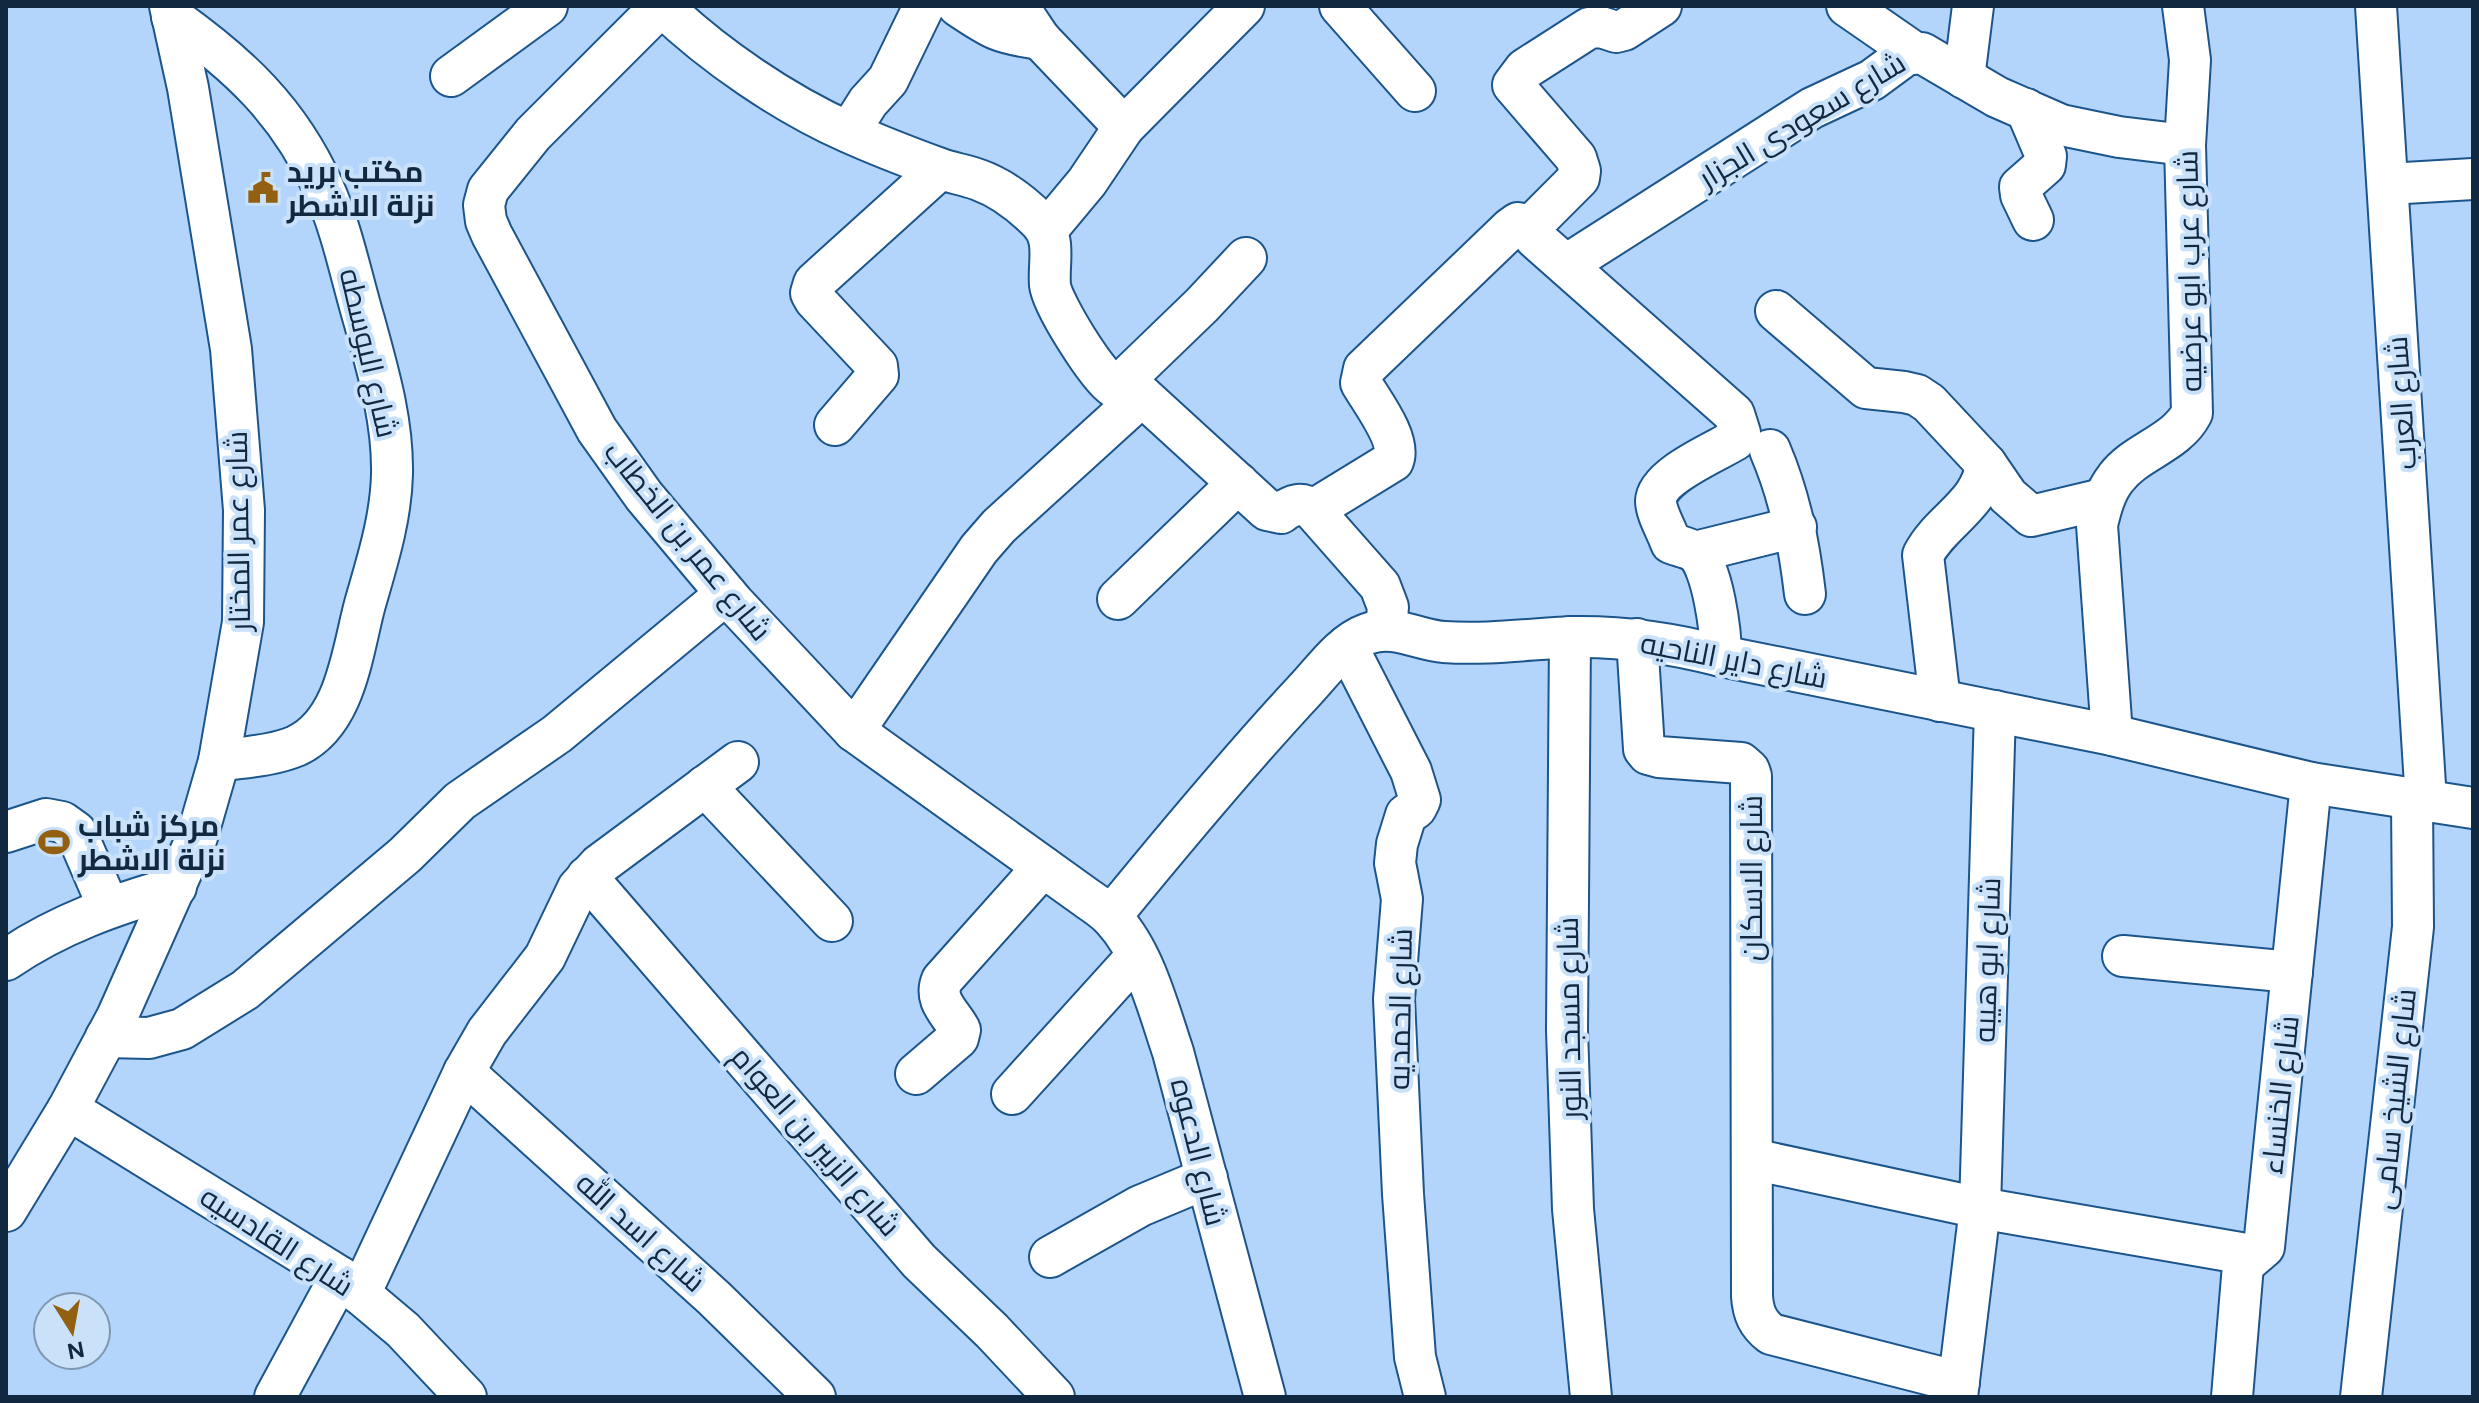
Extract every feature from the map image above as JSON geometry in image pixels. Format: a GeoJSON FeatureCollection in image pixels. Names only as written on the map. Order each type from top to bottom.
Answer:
{"type":"FeatureCollection","features":[{"type":"Feature","properties":{"kind":"street"},"geometry":{"type":"LineString","coordinates":[[451,76],[547,6]]}},
{"type":"Feature","properties":{"kind":"street"},"geometry":{"type":"LineString","coordinates":[[662,6],[692,33],[759,82],[816,118],[940,169],[980,181],[1005,194],[1047,230],[1052,294],[1085,352],[1267,510],[1281,513],[1292,505],[1301,504],[1313,510],[1380,586],[1388,607],[1386,629],[1366,634],[1347,646],[1272,725],[1111,916]]}},
{"type":"Feature","properties":{"kind":"street","name":"شارع عمر بن الخطاب"},"geometry":{"type":"LineString","coordinates":[[662,6],[533,134],[507,164],[488,190],[484,205],[486,221],[597,430],[644,496],[726,594],[854,731],[1111,916]]}},
{"type":"Feature","properties":{"kind":"street"},"geometry":{"type":"LineString","coordinates":[[849,132],[868,102],[888,80],[924,6]]}},
{"type":"Feature","properties":{"kind":"street"},"geometry":{"type":"LineString","coordinates":[[958,6],[990,29],[1040,39]]}},
{"type":"Feature","properties":{"kind":"street"},"geometry":{"type":"LineString","coordinates":[[1018,6],[1040,39],[1124,127]]}},
{"type":"Feature","properties":{"kind":"street"},"geometry":{"type":"LineString","coordinates":[[1047,230],[1087,182],[1124,127],[1244,6]]}},
{"type":"Feature","properties":{"kind":"street"},"geometry":{"type":"LineString","coordinates":[[1661,6],[1624,30],[1616,32],[1601,27],[1589,28],[1518,76],[1513,85],[1576,158],[1580,171],[1579,178],[1537,220],[1533,227],[1535,238],[1734,414],[1739,424],[1740,433],[1735,440],[1669,478],[1659,490],[1656,503],[1671,543],[1695,552],[1703,563],[1714,595],[1721,631],[1721,656]]}},
{"type":"Feature","properties":{"kind":"street"},"geometry":{"type":"LineString","coordinates":[[1847,6],[1901,31]]}},
{"type":"Feature","properties":{"kind":"street"},"geometry":{"type":"LineString","coordinates":[[1964,78],[1973,6]]}},
{"type":"Feature","properties":{"kind":"street","name":"شارع عرب ابو عرضيه"},"geometry":{"type":"LineString","coordinates":[[2103,499],[2122,471],[2164,442],[2187,422],[2192,413],[2185,145],[2190,60],[2183,6]]}},
{"type":"Feature","properties":{"kind":"street","name":"شارع العرب"},"geometry":{"type":"LineString","coordinates":[[2376,6],[2419,800]]}},
{"type":"Feature","properties":{"kind":"street"},"geometry":{"type":"LineString","coordinates":[[1346,8],[1415,91]]}},
{"type":"Feature","properties":{"kind":"street","name":"شارع عمر المختار"},"geometry":{"type":"LineString","coordinates":[[6,1211],[68,1109],[106,1037],[197,837],[219,761],[243,622],[244,510],[231,349],[188,88],[171,12]]}},
{"type":"Feature","properties":{"kind":"street","name":"شارع البوسطه"},"geometry":{"type":"LineString","coordinates":[[171,12],[220,51],[261,90],[295,136],[323,187],[342,241],[385,399],[391,437],[392,476],[388,514],[335,709],[319,729],[298,745],[281,751],[219,761]]}},
{"type":"Feature","properties":{"kind":"street","name":"شارع سعودى الجزار"},"geometry":{"type":"LineString","coordinates":[[1901,31],[1922,53],[1964,78],[1997,97],[2061,125],[2119,137],[2185,145]]}},
{"type":"Feature","properties":{"kind":"street","name":"شارع سعودى الجزار"},"geometry":{"type":"LineString","coordinates":[[1566,265],[1812,108],[1853,90],[1906,55],[1901,31]]}},
{"type":"Feature","properties":{"kind":"street"},"geometry":{"type":"LineString","coordinates":[[2026,109],[2046,156],[2045,165],[2020,187],[2033,220]]}},
{"type":"Feature","properties":{"kind":"street"},"geometry":{"type":"LineString","coordinates":[[835,425],[878,375],[877,366],[815,300],[811,293],[814,283],[940,169]]}},
{"type":"Feature","properties":{"kind":"street"},"geometry":{"type":"LineString","coordinates":[[2388,184],[2473,179]]}},
{"type":"Feature","properties":{"kind":"street"},"geometry":{"type":"LineString","coordinates":[[1313,510],[1393,461],[1396,455],[1393,438],[1361,383],[1364,369],[1511,228],[1518,223],[1533,227]]}},
{"type":"Feature","properties":{"kind":"street"},"geometry":{"type":"LineString","coordinates":[[854,731],[979,549],[1129,392],[1246,258]]}},
{"type":"Feature","properties":{"kind":"street"},"geometry":{"type":"LineString","coordinates":[[1776,311],[1866,388],[1917,395],[1929,403],[1986,464],[2008,496],[2031,516],[2103,499],[2097,525],[2112,735]]}},
{"type":"Feature","properties":{"kind":"street"},"geometry":{"type":"LineString","coordinates":[[1770,450],[1781,475],[1796,527],[1805,594]]}},
{"type":"Feature","properties":{"kind":"street"},"geometry":{"type":"LineString","coordinates":[[1940,701],[1923,555],[1931,541],[1977,493],[1984,482],[1986,464]]}},
{"type":"Feature","properties":{"kind":"street"},"geometry":{"type":"LineString","coordinates":[[1118,599],[1238,483]]}},
{"type":"Feature","properties":{"kind":"street"},"geometry":{"type":"LineString","coordinates":[[1695,552],[1796,527]]}},
{"type":"Feature","properties":{"kind":"street"},"geometry":{"type":"LineString","coordinates":[[106,1037],[149,1038],[182,1029],[245,990],[405,855],[460,801],[557,734],[726,594]]}},
{"type":"Feature","properties":{"kind":"street","name":"شارع داير الناحيه"},"geometry":{"type":"LineString","coordinates":[[1386,629],[1453,642],[1570,637],[1637,639],[1680,645],[1721,656],[2112,735],[2311,783],[2473,808]]}},
{"type":"Feature","properties":{"kind":"street","name":"شارع مسجد النور"},"geometry":{"type":"LineString","coordinates":[[1570,637],[1567,1030],[1573,1209],[1591,1397]]}},
{"type":"Feature","properties":{"kind":"street","name":"شارع الاسكان"},"geometry":{"type":"LineString","coordinates":[[1637,639],[1642,737],[1648,754],[1741,763],[1749,770],[1753,1306],[1761,1326],[1771,1334],[1958,1389],[1980,1208]]}},
{"type":"Feature","properties":{"kind":"street","name":"شارع الحمديه"},"geometry":{"type":"LineString","coordinates":[[1347,646],[1411,771],[1420,800],[1416,808],[1406,815],[1397,844],[1395,863],[1402,899],[1394,999],[1403,1194],[1415,1357],[1425,1397]]}},
{"type":"Feature","properties":{"kind":"street","name":"شارع ابو هيبه"},"geometry":{"type":"LineString","coordinates":[[1980,1208],[1995,711]]}},
{"type":"Feature","properties":{"kind":"street"},"geometry":{"type":"LineString","coordinates":[[275,1397],[350,1286],[464,1072],[487,1032],[545,957],[578,888],[587,877],[738,762]]}},
{"type":"Feature","properties":{"kind":"street","name":"شارع الخنساء"},"geometry":{"type":"LineString","coordinates":[[2232,1397],[2243,1265],[2264,1247],[2311,783]]}},
{"type":"Feature","properties":{"kind":"street"},"geometry":{"type":"LineString","coordinates":[[705,786],[832,921]]}},
{"type":"Feature","properties":{"kind":"street","name":"شارع الشيخ سامى"},"geometry":{"type":"LineString","coordinates":[[2361,1397],[2413,927],[2419,800]]}},
{"type":"Feature","properties":{"kind":"street"},"geometry":{"type":"LineString","coordinates":[[6,832],[46,819],[62,822],[76,832],[108,906]]}},
{"type":"Feature","properties":{"kind":"street"},"geometry":{"type":"LineString","coordinates":[[916,1074],[958,1038],[960,1030],[941,1003],[939,987],[942,980],[1043,867]]}},
{"type":"Feature","properties":{"kind":"street","name":"شارع الزبير بن العوام"},"geometry":{"type":"LineString","coordinates":[[587,877],[919,1261],[992,1331],[1054,1397]]}},
{"type":"Feature","properties":{"kind":"street"},"geometry":{"type":"LineString","coordinates":[[6,960],[33,942],[108,906],[176,887]]}},
{"type":"Feature","properties":{"kind":"street","name":"شارع الدعوه"},"geometry":{"type":"LineString","coordinates":[[1111,916],[1127,936],[1137,956],[1173,1052],[1265,1397]]}},
{"type":"Feature","properties":{"kind":"street"},"geometry":{"type":"LineString","coordinates":[[1012,1094],[1137,956]]}},
{"type":"Feature","properties":{"kind":"street"},"geometry":{"type":"LineString","coordinates":[[2123,956],[2292,972]]}},
{"type":"Feature","properties":{"kind":"street","name":"شارع اسد الله"},"geometry":{"type":"LineString","coordinates":[[464,1072],[714,1298],[810,1395]]}},
{"type":"Feature","properties":{"kind":"street","name":"شارع القادسيه"},"geometry":{"type":"LineString","coordinates":[[68,1109],[350,1286],[403,1330],[466,1397]]}},
{"type":"Feature","properties":{"kind":"street"},"geometry":{"type":"LineString","coordinates":[[1752,1159],[1980,1208],[2252,1255]]}},
{"type":"Feature","properties":{"kind":"street"},"geometry":{"type":"LineString","coordinates":[[1050,1257],[1140,1206],[1207,1178]]}},
{"type":"Feature","properties":{"kind":"place","name":"مكتب بريد نزلة الاشطر"},"geometry":{"type":"Point","coordinates":[263,188]}},
{"type":"Feature","properties":{"kind":"place","name":"مركز شباب نزلة الاشطر"},"geometry":{"type":"Point","coordinates":[54,842]}}]}
